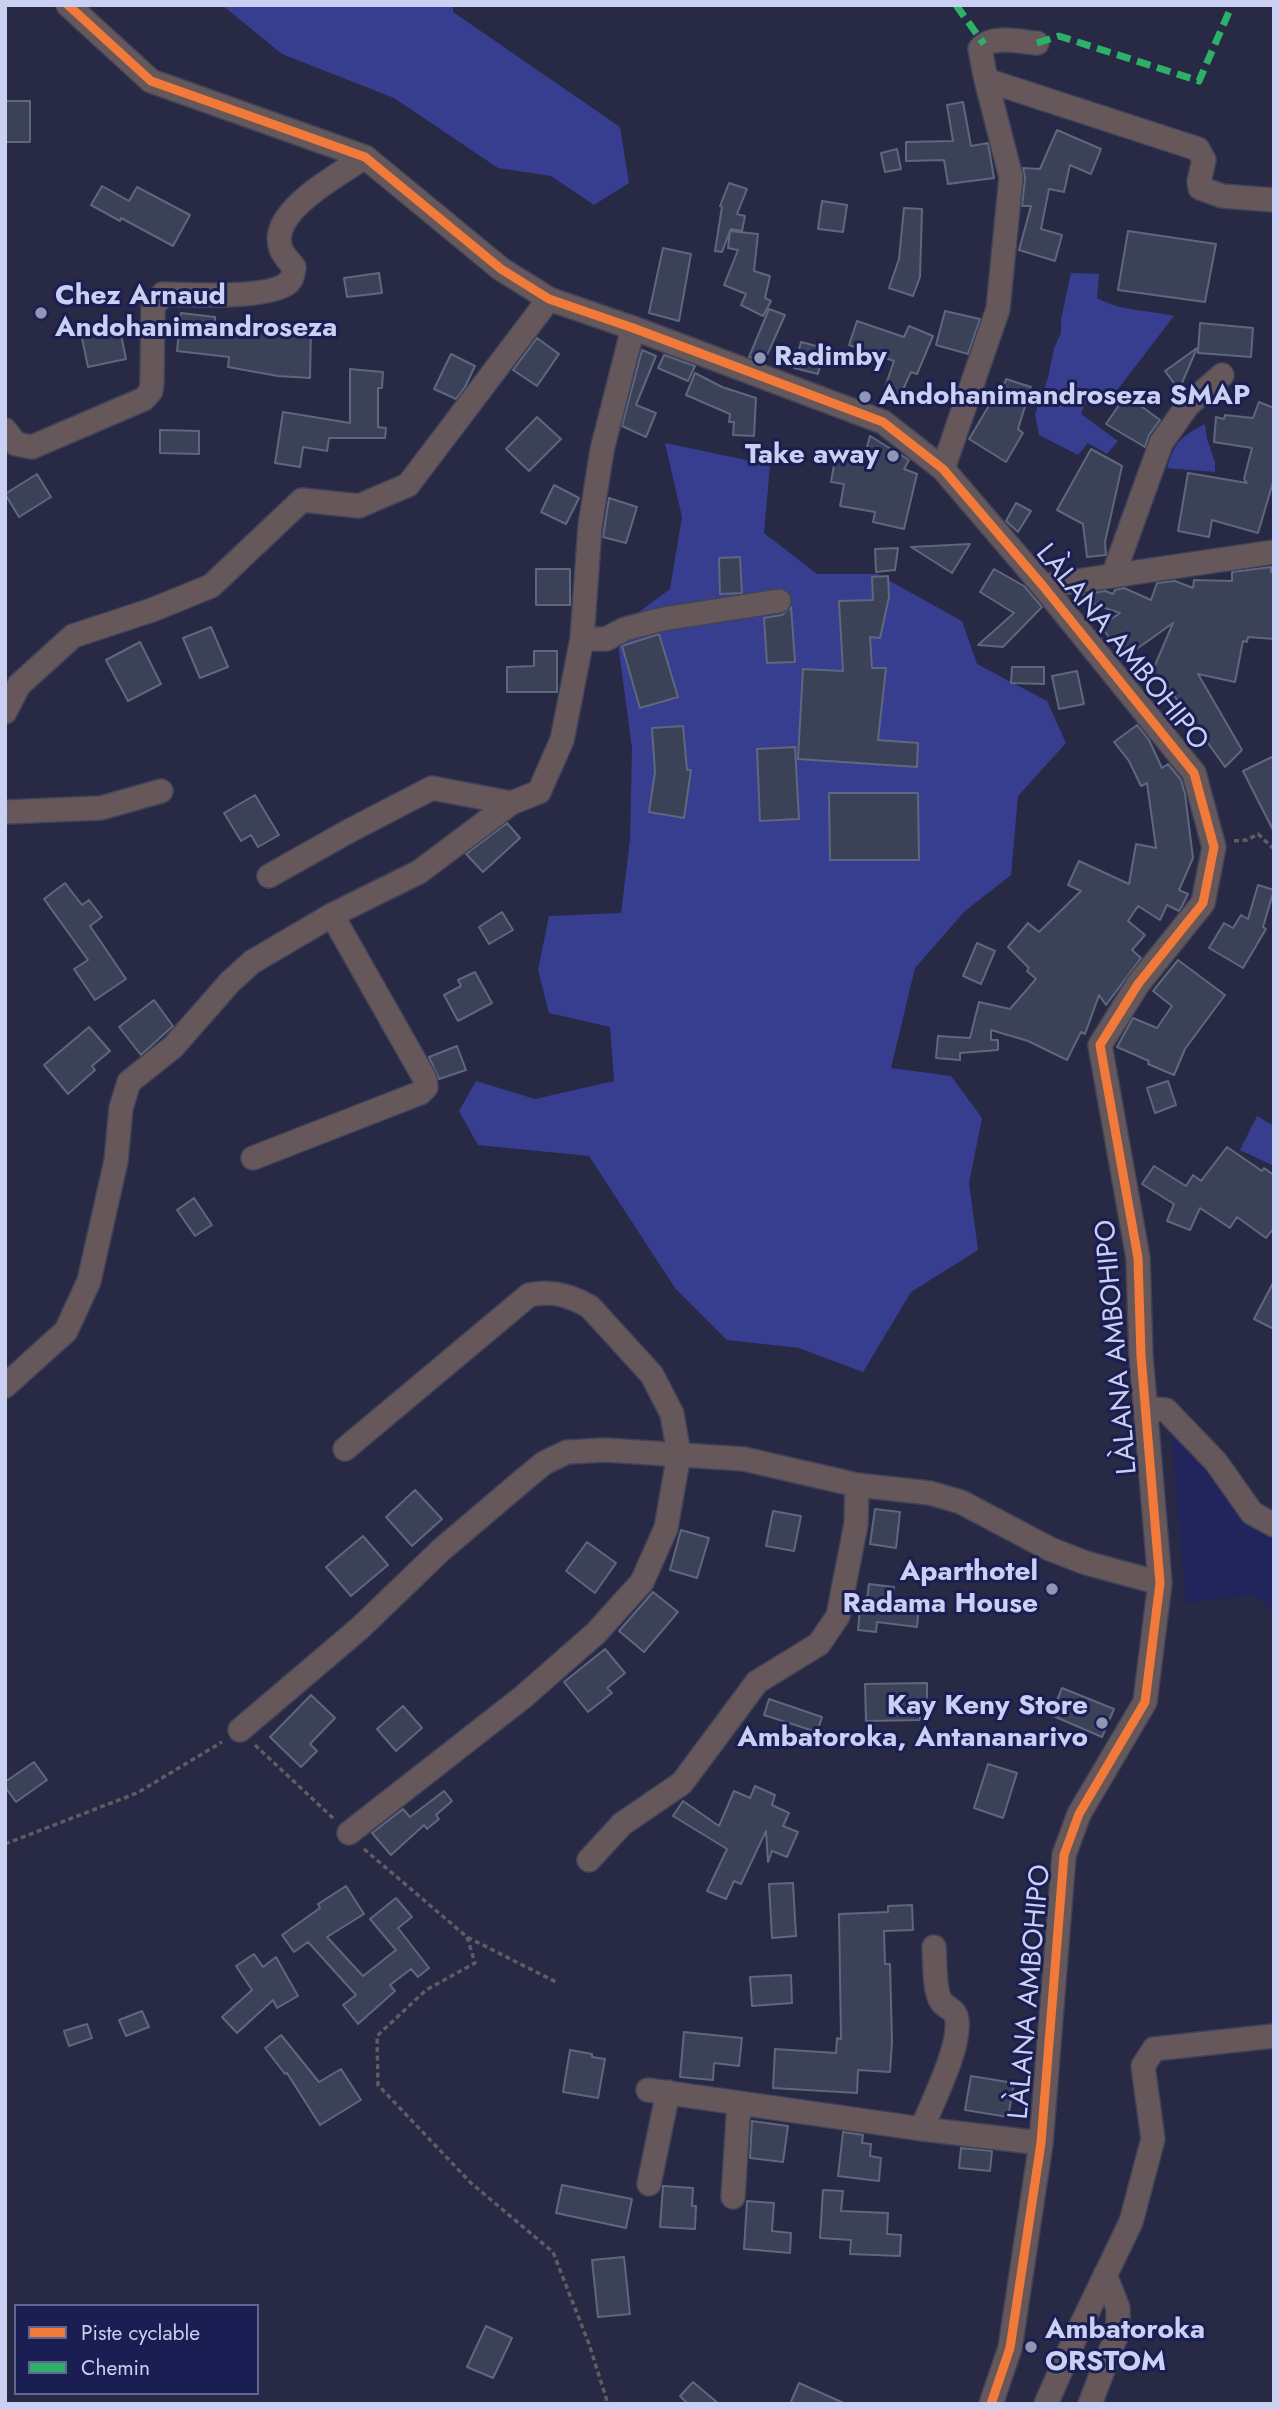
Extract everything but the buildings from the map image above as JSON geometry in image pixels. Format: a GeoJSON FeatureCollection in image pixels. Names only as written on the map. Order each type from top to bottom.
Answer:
{"type":"FeatureCollection","features":[{"type":"Feature","properties":{"kind":"street","name":"LÀLANA AMBOHIPO"},"geometry":{"type":"LineString","coordinates":[[68,5],[151,81],[365,156],[501,269],[549,299],[883,422],[943,469],[1043,586],[1195,774],[1214,847],[1203,903],[1138,984],[1100,1045],[1138,1258],[1141,1356],[1160,1583],[1145,1702],[1079,1814],[1064,1855],[1041,2143],[1010,2348],[991,2404]]}},
{"type":"Feature","properties":{"kind":"street"},"geometry":{"type":"LineString","coordinates":[[943,469],[999,309],[1012,177],[986,80],[981,49],[984,44],[994,41],[1037,43]]}},
{"type":"Feature","properties":{"kind":"street"},"geometry":{"type":"LineString","coordinates":[[986,80],[1198,149],[1204,160],[1200,188],[1222,196],[1274,200]]}},
{"type":"Feature","properties":{"kind":"street"},"geometry":{"type":"LineString","coordinates":[[5,430],[16,444],[32,447],[144,399],[150,391],[152,381],[153,306],[158,299],[163,294],[266,292],[288,284],[294,267],[281,250],[278,236],[286,217],[298,204],[365,156]]}},
{"type":"Feature","properties":{"kind":"street"},"geometry":{"type":"LineString","coordinates":[[5,712],[19,684],[73,636],[152,610],[211,586],[302,500],[359,506],[408,485],[549,299]]}},
{"type":"Feature","properties":{"kind":"street"},"geometry":{"type":"LineString","coordinates":[[5,1386],[66,1331],[89,1281],[116,1161],[121,1108],[129,1082],[173,1047],[230,982],[252,962],[332,915],[419,872],[511,803],[539,792],[562,740],[582,639],[590,526],[602,450],[633,328]]}},
{"type":"Feature","properties":{"kind":"street"},"geometry":{"type":"LineString","coordinates":[[1113,576],[1161,443],[1188,405],[1222,375]]}},
{"type":"Feature","properties":{"kind":"street"},"geometry":{"type":"LineString","coordinates":[[1043,586],[1274,552]]}},
{"type":"Feature","properties":{"kind":"street"},"geometry":{"type":"LineString","coordinates":[[582,639],[606,639],[625,629],[663,618],[779,601]]}},
{"type":"Feature","properties":{"kind":"street"},"geometry":{"type":"LineString","coordinates":[[269,876],[432,789],[511,803]]}},
{"type":"Feature","properties":{"kind":"street"},"geometry":{"type":"LineString","coordinates":[[5,812],[101,808],[161,791]]}},
{"type":"Feature","properties":{"kind":"street"},"geometry":{"type":"LineString","coordinates":[[253,1158],[420,1093],[425,1087],[425,1079],[332,915]]}},
{"type":"Feature","properties":{"kind":"street"},"geometry":{"type":"LineString","coordinates":[[345,1449],[529,1295],[544,1292],[576,1299],[590,1307],[652,1375],[672,1414],[679,1454],[666,1528],[642,1582],[596,1633],[523,1697],[349,1833]]}},
{"type":"Feature","properties":{"kind":"street"},"geometry":{"type":"LineString","coordinates":[[1146,1408],[1166,1410],[1216,1462],[1252,1513],[1274,1525]]}},
{"type":"Feature","properties":{"kind":"street"},"geometry":{"type":"LineString","coordinates":[[240,1730],[360,1628],[440,1550],[544,1463],[567,1452],[607,1450],[744,1459],[857,1485],[930,1493],[961,1502],[1050,1549],[1086,1563],[1160,1583]]}},
{"type":"Feature","properties":{"kind":"street"},"geometry":{"type":"LineString","coordinates":[[589,1860],[622,1824],[682,1783],[757,1682],[819,1644],[838,1616],[856,1524],[857,1485]]}},
{"type":"Feature","properties":{"kind":"street"},"geometry":{"type":"LineString","coordinates":[[922,2129],[955,2045],[957,2022],[953,2010],[940,2000],[934,1947]]}},
{"type":"Feature","properties":{"kind":"street"},"geometry":{"type":"LineString","coordinates":[[1046,2404],[1131,2222],[1153,2139],[1143,2066],[1154,2049],[1274,2036]]}},
{"type":"Feature","properties":{"kind":"street"},"geometry":{"type":"LineString","coordinates":[[649,2184],[658,2091],[922,2129],[1041,2143]]}},
{"type":"Feature","properties":{"kind":"street"},"geometry":{"type":"LineString","coordinates":[[733,2197],[739,2103]]}},
{"type":"Feature","properties":{"kind":"street"},"geometry":{"type":"LineString","coordinates":[[1090,2404],[1118,2331],[1118,2308],[1105,2275]]}},
{"type":"Feature","properties":{"kind":"path"},"geometry":{"type":"LineString","coordinates":[[1214,847],[1247,840],[1258,834],[1274,849]]}},
{"type":"Feature","properties":{"kind":"path"},"geometry":{"type":"LineString","coordinates":[[5,1844],[137,1793],[240,1730],[363,1849],[467,1937],[556,1982]]}},
{"type":"Feature","properties":{"kind":"path"},"geometry":{"type":"LineString","coordinates":[[467,1937],[475,1963],[426,1990],[377,2036],[378,2085],[471,2183],[554,2252],[589,2344],[608,2404]]}},
{"type":"Feature","properties":{"kind":"shaded area"},"geometry":{"type":"Polygon","coordinates":[[[222,5],[453,5],[453,12],[620,127],[629,183],[594,205],[551,176],[498,168],[394,98],[282,54],[222,5]]]}},
{"type":"Feature","properties":{"kind":"shaded area"},"geometry":{"type":"Polygon","coordinates":[[[1071,273],[1099,274],[1097,298],[1106,302],[1174,316],[1118,389],[1109,394],[1091,390],[1081,414],[1118,441],[1107,454],[1088,443],[1078,455],[1039,435],[1035,414],[1061,333],[1061,319],[1071,273]]]}},
{"type":"Feature","properties":{"kind":"shaded area"},"geometry":{"type":"Polygon","coordinates":[[[1205,424],[1215,472],[1167,468],[1180,441],[1205,424]]]}},
{"type":"Feature","properties":{"kind":"shaded area"},"geometry":{"type":"Polygon","coordinates":[[[665,443],[770,465],[764,533],[817,574],[877,574],[962,621],[977,664],[1047,701],[1066,743],[1018,796],[1011,875],[965,911],[915,968],[891,1068],[951,1076],[982,1118],[969,1183],[978,1250],[911,1292],[863,1372],[799,1348],[727,1340],[675,1288],[589,1156],[478,1145],[459,1111],[476,1081],[535,1099],[614,1081],[610,1027],[549,1013],[538,970],[549,916],[621,913],[630,840],[632,748],[616,629],[670,589],[682,517],[665,443]]]}},
{"type":"Feature","properties":{"kind":"shaded area"},"geometry":{"type":"Polygon","coordinates":[[[1257,1116],[1274,1126],[1274,1166],[1240,1150],[1257,1116]]]}},
{"type":"Feature","properties":{"kind":"shaded area"},"geometry":{"type":"Polygon","coordinates":[[[1169,1408],[1258,1508],[1274,1519],[1274,1610],[1254,1595],[1186,1603],[1169,1408]]]}},
{"type":"Feature","properties":{"kind":"marked path"},"geometry":{"type":"LineString","coordinates":[[956,5],[984,44]]}},
{"type":"Feature","properties":{"kind":"marked path"},"geometry":{"type":"LineString","coordinates":[[1037,43],[1059,36],[1199,81],[1232,5]]}},
{"type":"Feature","properties":{"kind":"cycle path"},"geometry":{"type":"LineString","coordinates":[[68,5],[151,81],[365,157],[501,269],[549,299],[883,422],[943,469],[1043,586],[1194,773],[1214,847],[1203,903],[1138,984],[1100,1045],[1138,1258],[1141,1356],[1160,1583],[1145,1702],[1079,1814],[1064,1855],[1041,2143],[1010,2348],[991,2404]]}},
{"type":"Feature","properties":{"kind":"place","name":"Chez Arnaud Andohanimandroseza"},"geometry":{"type":"Point","coordinates":[41,313]}},
{"type":"Feature","properties":{"kind":"place","name":"Radimby"},"geometry":{"type":"Point","coordinates":[760,358]}},
{"type":"Feature","properties":{"kind":"place","name":"Andohanimandroseza SMAP"},"geometry":{"type":"Point","coordinates":[865,397]}},
{"type":"Feature","properties":{"kind":"place","name":"Take away"},"geometry":{"type":"Point","coordinates":[893,456]}},
{"type":"Feature","properties":{"kind":"place","name":"Aparthotel Radama House"},"geometry":{"type":"Point","coordinates":[1052,1589]}},
{"type":"Feature","properties":{"kind":"place","name":"Kay Keny Store Ambatoroka, Antananarivo"},"geometry":{"type":"Point","coordinates":[1102,1723]}},
{"type":"Feature","properties":{"kind":"place","name":"Ambatoroka ORSTOM"},"geometry":{"type":"Point","coordinates":[1031,2347]}}]}
